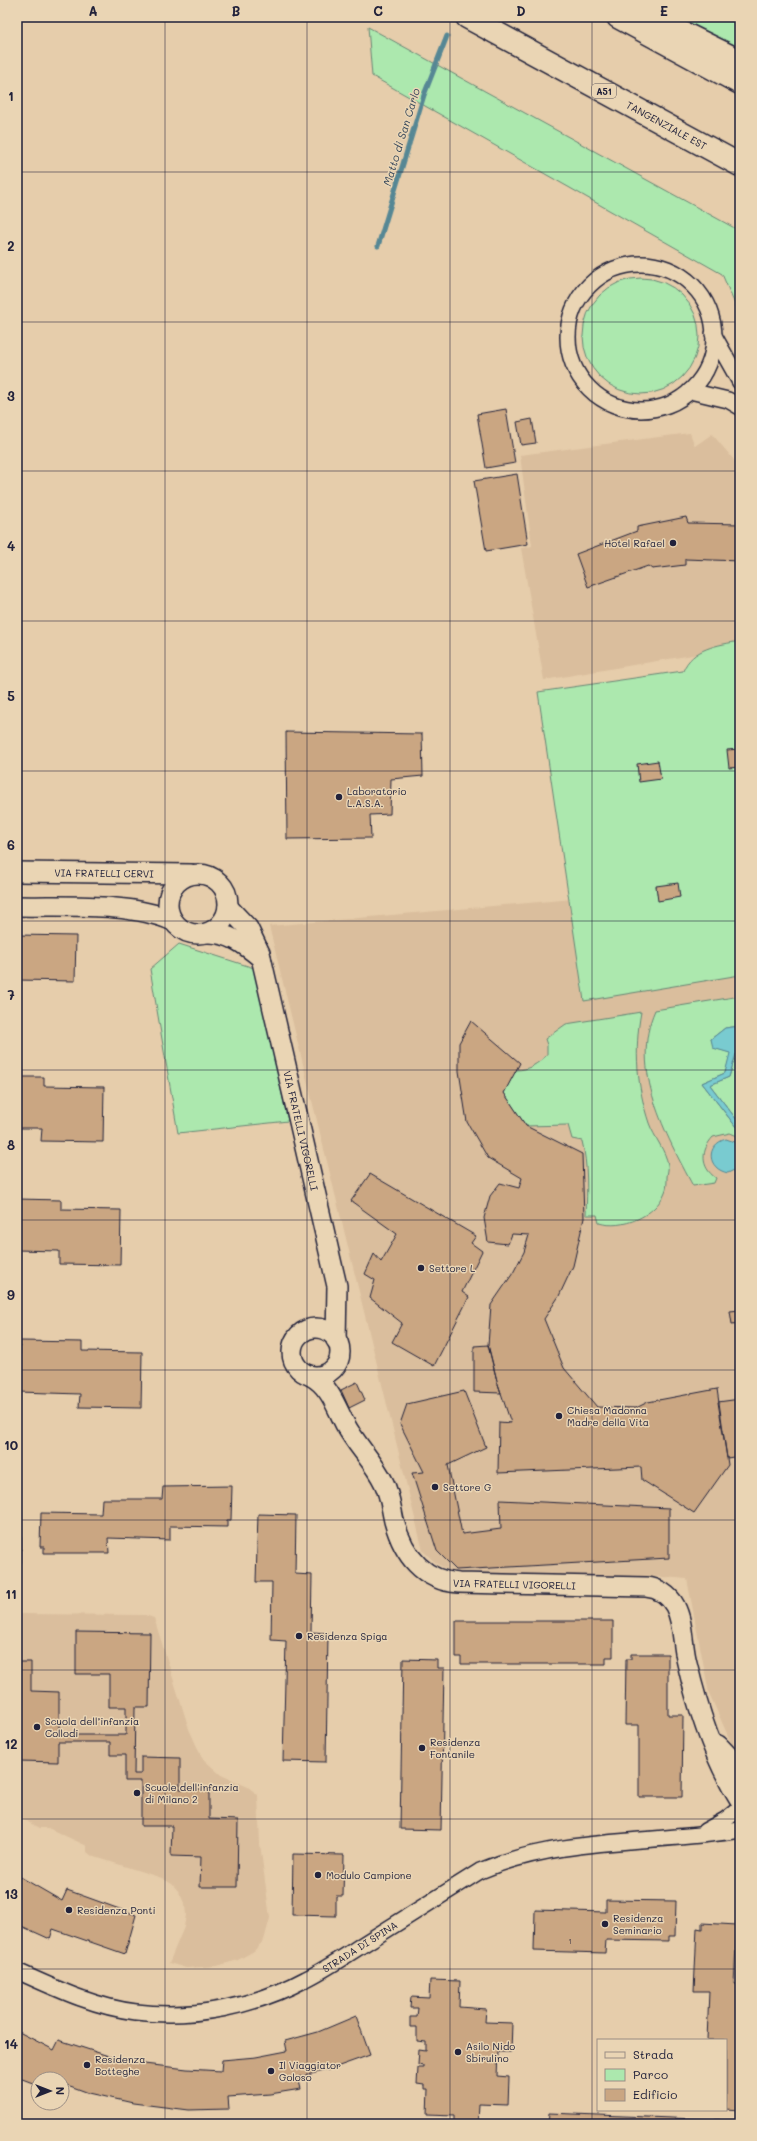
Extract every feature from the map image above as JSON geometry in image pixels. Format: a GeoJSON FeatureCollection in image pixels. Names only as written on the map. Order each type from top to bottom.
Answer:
{"type":"FeatureCollection","features":[{"type":"Feature","properties":{"kind":"highway","name":"TANGENZIALE EST"},"geometry":{"type":"LineString","coordinates":[[467,17],[740,165]]}},
{"type":"Feature","properties":{"kind":"highway"},"geometry":{"type":"LineString","coordinates":[[618,17],[740,83]]}},
{"type":"Feature","properties":{"kind":"highway"},"geometry":{"type":"LineString","coordinates":[[637,17],[660,22],[740,61]]}},
{"type":"Feature","properties":{"kind":"street"},"geometry":{"type":"LineString","coordinates":[[652,265],[670,270],[692,285],[707,307],[713,334],[712,352],[702,377],[690,391],[671,403],[650,410],[627,409],[602,399],[582,380],[572,360],[568,338],[572,311],[584,291],[600,276],[625,266],[652,265]]}},
{"type":"Feature","properties":{"kind":"street"},"geometry":{"type":"LineString","coordinates":[[713,334],[740,382]]}},
{"type":"Feature","properties":{"kind":"street"},"geometry":{"type":"LineString","coordinates":[[690,391],[728,400],[740,407]]}},
{"type":"Feature","properties":{"kind":"street","name":"VIA FRATELLI CERVI"},"geometry":{"type":"LineString","coordinates":[[17,872],[191,874]]}},
{"type":"Feature","properties":{"kind":"street"},"geometry":{"type":"LineString","coordinates":[[173,921],[168,905],[172,889],[177,882],[191,874],[207,875],[216,880],[226,893],[228,907],[222,923],[208,932]]}},
{"type":"Feature","properties":{"kind":"street"},"geometry":{"type":"LineString","coordinates":[[17,906],[133,910],[153,913],[173,921],[185,931],[194,934],[208,932],[224,934],[232,937],[262,959]]}},
{"type":"Feature","properties":{"kind":"street","name":"VIA FRATELLI VIGORELLI"},"geometry":{"type":"LineString","coordinates":[[228,907],[252,935],[262,959],[336,1282],[336,1340]]}},
{"type":"Feature","properties":{"kind":"street"},"geometry":{"type":"LineString","coordinates":[[314,1329],[329,1332],[336,1340],[340,1351],[339,1357],[332,1369],[323,1375],[311,1376],[297,1367],[292,1354],[293,1344],[298,1336],[305,1331],[314,1329],[325,1322],[337,1303]]}},
{"type":"Feature","properties":{"kind":"street","name":"VIA FRATELLI VIGORELLI"},"geometry":{"type":"LineString","coordinates":[[331,1395],[330,1384],[332,1369]]}},
{"type":"Feature","properties":{"kind":"street","name":"VIA FRATELLI VIGORELLI"},"geometry":{"type":"LineString","coordinates":[[311,1376],[321,1382],[331,1395],[351,1434],[384,1482],[396,1528],[404,1547],[420,1568],[431,1576],[443,1581],[459,1583],[646,1587],[660,1591],[669,1598],[679,1615],[687,1664],[707,1729],[724,1771],[740,1800]]}},
{"type":"Feature","properties":{"kind":"street","name":"VIA FRATELLI VIGORELLI"},"geometry":{"type":"LineString","coordinates":[[707,1729],[720,1747],[740,1768]]}},
{"type":"Feature","properties":{"kind":"street","name":"STRADA DI SPINA"},"geometry":{"type":"LineString","coordinates":[[698,1834],[713,1828],[740,1808]]}},
{"type":"Feature","properties":{"kind":"street","name":"STRADA DI SPINA"},"geometry":{"type":"LineString","coordinates":[[17,1970],[67,1994],[117,2008],[152,2013],[218,2010],[256,2000],[304,1980],[480,1871],[504,1860],[560,1848],[740,1830]]}},
{"type":"Feature","properties":{"kind":"shaded area"},"geometry":{"type":"Polygon","coordinates":[[[690,433],[695,446],[712,434],[740,467],[740,647],[544,680],[521,548],[532,546],[520,455],[690,433]]]}},
{"type":"Feature","properties":{"kind":"shaded area"},"geometry":{"type":"Polygon","coordinates":[[[740,884],[740,1752],[733,1747],[709,1693],[687,1579],[664,1577],[456,1574],[437,1564],[423,1551],[269,926],[740,884]]]}},
{"type":"Feature","properties":{"kind":"shaded area","name":"Scuole dell'infanzia di Milano 2"},"geometry":{"type":"Polygon","coordinates":[[[17,1614],[145,1615],[154,1618],[189,1729],[202,1758],[221,1775],[248,1787],[258,1795],[260,1844],[270,1918],[264,1940],[254,1951],[238,1960],[217,1966],[186,1968],[169,1963],[184,1927],[186,1915],[185,1905],[179,1892],[172,1884],[162,1878],[92,1856],[87,1852],[87,1846],[48,1828],[39,1828],[17,1816],[17,1614]]]}},
{"type":"Feature","properties":{"kind":"green space"},"geometry":{"type":"Polygon","coordinates":[[[672,17],[740,17],[740,53],[672,17]]]}},
{"type":"Feature","properties":{"kind":"green space"},"geometry":{"type":"Polygon","coordinates":[[[368,27],[740,231],[740,316],[722,274],[372,76],[368,27]]]}},
{"type":"Feature","properties":{"kind":"green space"},"geometry":{"type":"Polygon","coordinates":[[[641,278],[663,283],[682,295],[694,314],[699,336],[694,358],[682,377],[663,389],[641,394],[619,389],[600,377],[588,358],[583,336],[588,314],[600,295],[619,283],[641,278]]]}},
{"type":"Feature","properties":{"kind":"green space"},"geometry":{"type":"Polygon","coordinates":[[[740,641],[740,975],[584,1001],[538,692],[683,671],[687,663],[699,652],[715,646],[740,641]]]}},
{"type":"Feature","properties":{"kind":"green space"},"geometry":{"type":"Polygon","coordinates":[[[179,944],[254,968],[288,1121],[178,1133],[150,969],[179,944]]]}},
{"type":"Feature","properties":{"kind":"green space"},"geometry":{"type":"Polygon","coordinates":[[[740,996],[740,1026],[725,1028],[711,1039],[714,1048],[731,1053],[725,1073],[702,1083],[740,1132],[740,1137],[730,1133],[713,1137],[706,1147],[704,1158],[707,1169],[716,1178],[714,1183],[693,1186],[672,1145],[654,1101],[648,1078],[646,1055],[648,1032],[655,1010],[740,996]]]}},
{"type":"Feature","properties":{"kind":"green space"},"geometry":{"type":"Polygon","coordinates":[[[641,1012],[637,1054],[639,1082],[649,1123],[667,1160],[667,1187],[661,1201],[646,1214],[628,1223],[608,1225],[599,1223],[597,1215],[586,1215],[587,1187],[582,1141],[572,1139],[568,1125],[526,1126],[504,1093],[516,1070],[533,1066],[547,1055],[547,1045],[545,1039],[566,1024],[641,1012]]]}},
{"type":"Feature","properties":{"kind":"green space"},"geometry":{"type":"Polygon","coordinates":[[[736,1054],[740,1055],[740,1124],[710,1085],[729,1077],[736,1054]]]}},
{"type":"Feature","properties":{"kind":"water"},"geometry":{"type":"Polygon","coordinates":[[[740,1026],[740,1055],[736,1054],[729,1077],[710,1085],[740,1124],[740,1132],[702,1083],[725,1073],[730,1053],[713,1048],[711,1039],[725,1028],[740,1026]]]}},
{"type":"Feature","properties":{"kind":"water"},"geometry":{"type":"Polygon","coordinates":[[[726,1139],[738,1143],[740,1141],[740,1167],[728,1173],[721,1171],[716,1167],[711,1157],[714,1146],[726,1139]]]}},
{"type":"Feature","properties":{"kind":"building"},"geometry":{"type":"Polygon","coordinates":[[[506,409],[515,463],[486,468],[477,414],[506,409]]]}},
{"type":"Feature","properties":{"kind":"building"},"geometry":{"type":"Polygon","coordinates":[[[532,419],[536,443],[521,445],[517,422],[532,419]]]}},
{"type":"Feature","properties":{"kind":"building"},"geometry":{"type":"Polygon","coordinates":[[[517,474],[528,544],[486,551],[474,481],[517,474]]]}},
{"type":"Feature","properties":{"kind":"building","name":"Hotel Rafael"},"geometry":{"type":"Polygon","coordinates":[[[686,517],[688,523],[740,524],[740,561],[685,559],[685,565],[652,569],[648,566],[588,587],[576,554],[637,531],[637,527],[686,517]]]}},
{"type":"Feature","properties":{"kind":"building","name":"Laboratorio L.A.S.A."},"geometry":{"type":"Polygon","coordinates":[[[286,732],[422,734],[423,776],[391,779],[390,814],[370,815],[371,838],[287,839],[286,732]]]}},
{"type":"Feature","properties":{"kind":"building"},"geometry":{"type":"Polygon","coordinates":[[[740,749],[740,767],[729,768],[727,750],[740,749]]]}},
{"type":"Feature","properties":{"kind":"building"},"geometry":{"type":"Polygon","coordinates":[[[658,761],[661,779],[639,782],[637,764],[658,761]]]}},
{"type":"Feature","properties":{"kind":"building"},"geometry":{"type":"Polygon","coordinates":[[[678,883],[680,897],[658,901],[656,886],[678,883]]]}},
{"type":"Feature","properties":{"kind":"building"},"geometry":{"type":"Polygon","coordinates":[[[17,935],[76,936],[75,981],[17,980],[17,935]]]}},
{"type":"Feature","properties":{"kind":"building"},"geometry":{"type":"Polygon","coordinates":[[[471,1021],[520,1063],[504,1093],[526,1126],[582,1154],[584,1218],[573,1266],[559,1296],[544,1319],[564,1368],[597,1407],[636,1408],[648,1402],[717,1389],[728,1465],[694,1513],[642,1480],[641,1467],[498,1473],[499,1422],[511,1423],[497,1381],[488,1345],[491,1305],[513,1273],[524,1252],[529,1235],[512,1234],[508,1244],[488,1242],[484,1218],[490,1196],[500,1183],[519,1188],[522,1178],[488,1158],[467,1122],[459,1071],[459,1043],[471,1021]]]}},
{"type":"Feature","properties":{"kind":"building"},"geometry":{"type":"Polygon","coordinates":[[[17,1077],[44,1077],[44,1086],[104,1087],[103,1142],[41,1141],[42,1128],[17,1128],[17,1077]]]}},
{"type":"Feature","properties":{"kind":"building","name":"Settore L"},"geometry":{"type":"Polygon","coordinates":[[[370,1174],[476,1236],[471,1243],[482,1251],[462,1292],[469,1297],[434,1366],[392,1342],[402,1323],[370,1298],[375,1280],[365,1274],[374,1254],[381,1262],[397,1234],[351,1201],[370,1174]]]}},
{"type":"Feature","properties":{"kind":"building"},"geometry":{"type":"Polygon","coordinates":[[[17,1199],[61,1200],[61,1209],[121,1210],[120,1265],[59,1264],[59,1251],[17,1250],[17,1199]]]}},
{"type":"Feature","properties":{"kind":"building"},"geometry":{"type":"Polygon","coordinates":[[[740,1310],[740,1323],[732,1324],[730,1311],[740,1310]]]}},
{"type":"Feature","properties":{"kind":"building"},"geometry":{"type":"Polygon","coordinates":[[[20,1341],[82,1342],[82,1351],[142,1352],[141,1408],[79,1407],[80,1394],[19,1392],[20,1341]]]}},
{"type":"Feature","properties":{"kind":"building"},"geometry":{"type":"Polygon","coordinates":[[[488,1345],[501,1393],[474,1392],[474,1346],[488,1345]]]}},
{"type":"Feature","properties":{"kind":"building"},"geometry":{"type":"Polygon","coordinates":[[[357,1382],[365,1400],[349,1408],[341,1390],[357,1382]]]}},
{"type":"Feature","properties":{"kind":"building","name":"Settore G"},"geometry":{"type":"Polygon","coordinates":[[[464,1391],[486,1447],[448,1465],[462,1534],[501,1529],[500,1500],[669,1508],[669,1558],[456,1570],[437,1551],[412,1473],[424,1472],[400,1424],[407,1404],[464,1391]]]}},
{"type":"Feature","properties":{"kind":"building"},"geometry":{"type":"Polygon","coordinates":[[[740,1399],[740,1456],[727,1458],[718,1402],[740,1399]]]}},
{"type":"Feature","properties":{"kind":"building"},"geometry":{"type":"Polygon","coordinates":[[[232,1486],[231,1520],[227,1520],[227,1527],[170,1526],[170,1540],[108,1538],[109,1553],[44,1553],[44,1547],[40,1547],[41,1513],[101,1514],[102,1499],[162,1499],[163,1487],[232,1486]]]}},
{"type":"Feature","properties":{"kind":"building","name":"Residenza Spiga"},"geometry":{"type":"Polygon","coordinates":[[[258,1514],[296,1515],[295,1574],[312,1575],[311,1632],[328,1633],[326,1762],[283,1761],[286,1641],[271,1640],[272,1582],[256,1582],[258,1514]]]}},
{"type":"Feature","properties":{"kind":"building"},"geometry":{"type":"Polygon","coordinates":[[[17,1528],[21,1528],[21,1563],[17,1563],[17,1528]]]}},
{"type":"Feature","properties":{"kind":"building"},"geometry":{"type":"Polygon","coordinates":[[[456,1621],[613,1621],[613,1657],[606,1657],[606,1664],[461,1664],[461,1657],[456,1657],[456,1621]]]}},
{"type":"Feature","properties":{"kind":"building"},"geometry":{"type":"Polygon","coordinates":[[[76,1632],[150,1633],[149,1707],[135,1707],[134,1774],[141,1774],[141,1757],[180,1758],[180,1789],[209,1789],[209,1819],[238,1820],[237,1887],[200,1887],[201,1857],[171,1856],[172,1826],[141,1826],[141,1781],[125,1781],[125,1755],[110,1755],[110,1742],[58,1742],[58,1762],[20,1761],[20,1731],[17,1731],[17,1662],[31,1662],[31,1691],[59,1692],[59,1735],[126,1735],[126,1707],[109,1707],[109,1674],[76,1674],[76,1632]]]}},
{"type":"Feature","properties":{"kind":"building"},"geometry":{"type":"Polygon","coordinates":[[[631,1654],[668,1654],[668,1715],[683,1715],[682,1797],[639,1797],[639,1725],[625,1725],[626,1659],[631,1659],[631,1654]]]}},
{"type":"Feature","properties":{"kind":"building","name":"Residenza Fontanile"},"geometry":{"type":"Polygon","coordinates":[[[403,1659],[437,1660],[437,1668],[444,1668],[441,1830],[400,1829],[403,1659]]]}},
{"type":"Feature","properties":{"kind":"building","name":"Modulo Campione"},"geometry":{"type":"Polygon","coordinates":[[[293,1854],[344,1855],[343,1896],[336,1896],[336,1916],[292,1915],[293,1854]]]}},
{"type":"Feature","properties":{"kind":"building","name":"Residenza Ponti"},"geometry":{"type":"Polygon","coordinates":[[[17,1875],[62,1901],[67,1890],[136,1915],[125,1954],[53,1929],[50,1939],[17,1924],[17,1875]]]}},
{"type":"Feature","properties":{"kind":"building","name":"Residenza Seminario"},"geometry":{"type":"Polygon","coordinates":[[[606,1900],[676,1901],[675,1936],[669,1936],[669,1941],[606,1940],[605,1953],[534,1951],[535,1910],[606,1912],[606,1900]]]}},
{"type":"Feature","properties":{"kind":"building"},"geometry":{"type":"Polygon","coordinates":[[[702,1923],[737,1925],[734,1984],[740,1984],[740,2110],[727,2109],[727,2039],[707,2039],[709,1991],[694,1991],[697,1928],[702,1929],[702,1923]]]}},
{"type":"Feature","properties":{"kind":"building","name":"Asilo Nido Sbirulino"},"geometry":{"type":"Polygon","coordinates":[[[430,1980],[460,1981],[459,2007],[486,2009],[485,2022],[512,2023],[511,2052],[498,2052],[497,2076],[509,2077],[508,2105],[479,2104],[478,2124],[454,2124],[454,2116],[427,2115],[428,2089],[424,2089],[424,2085],[417,2084],[418,2068],[423,2068],[423,2066],[418,2065],[419,2050],[426,2051],[426,2042],[417,2041],[417,2027],[410,2027],[410,2017],[417,2017],[418,2008],[410,2008],[411,1997],[429,1998],[430,1980]]]}},
{"type":"Feature","properties":{"kind":"building","name":"Residenza Botteghe"},"geometry":{"type":"Polygon","coordinates":[[[356,2016],[370,2055],[328,2070],[298,2077],[301,2089],[270,2094],[228,2097],[229,2109],[188,2110],[133,2103],[89,2093],[70,2086],[70,2071],[30,2071],[30,2082],[17,2077],[17,2031],[54,2050],[59,2040],[127,2062],[187,2069],[221,2071],[222,2060],[256,2057],[287,2051],[285,2041],[318,2032],[356,2016]]]}},
{"type":"Feature","properties":{"kind":"building"},"geometry":{"type":"Polygon","coordinates":[[[549,2113],[720,2120],[719,2124],[548,2124],[549,2113]]]}},
{"type":"Feature","properties":{"kind":"waterway","name":"Matto di San Carlo"},"geometry":{"type":"LineString","coordinates":[[378,246],[424,95],[447,36]]}},
{"type":"Feature","properties":{"kind":"place","name":"Hotel Rafael"},"geometry":{"type":"Point","coordinates":[673,543]}},
{"type":"Feature","properties":{"kind":"place","name":"Laboratorio L.A.S.A."},"geometry":{"type":"Point","coordinates":[339,797]}},
{"type":"Feature","properties":{"kind":"place","name":"Settore L"},"geometry":{"type":"Point","coordinates":[421,1268]}},
{"type":"Feature","properties":{"kind":"place","name":"Chiesa Madonna Madre della Vita"},"geometry":{"type":"Point","coordinates":[559,1416]}},
{"type":"Feature","properties":{"kind":"place","name":"Settore G"},"geometry":{"type":"Point","coordinates":[435,1487]}},
{"type":"Feature","properties":{"kind":"place","name":"Residenza Spiga"},"geometry":{"type":"Point","coordinates":[299,1636]}},
{"type":"Feature","properties":{"kind":"place","name":"Scuola dell’infanzia Collodi"},"geometry":{"type":"Point","coordinates":[37,1727]}},
{"type":"Feature","properties":{"kind":"place","name":"Residenza Fontanile"},"geometry":{"type":"Point","coordinates":[422,1748]}},
{"type":"Feature","properties":{"kind":"place","name":"Scuole dell'infanzia di Milano 2"},"geometry":{"type":"Point","coordinates":[137,1793]}},
{"type":"Feature","properties":{"kind":"place","name":"Modulo Campione"},"geometry":{"type":"Point","coordinates":[318,1875]}},
{"type":"Feature","properties":{"kind":"place","name":"Residenza Ponti"},"geometry":{"type":"Point","coordinates":[69,1910]}},
{"type":"Feature","properties":{"kind":"place","name":"Residenza Seminario"},"geometry":{"type":"Point","coordinates":[605,1924]}},
{"type":"Feature","properties":{"kind":"place","name":"Asilo Nido Sbirulino"},"geometry":{"type":"Point","coordinates":[458,2052]}},
{"type":"Feature","properties":{"kind":"place","name":"Residenza Botteghe"},"geometry":{"type":"Point","coordinates":[87,2065]}},
{"type":"Feature","properties":{"kind":"place","name":"Il Viaggiator Goloso"},"geometry":{"type":"Point","coordinates":[271,2071]}}]}
